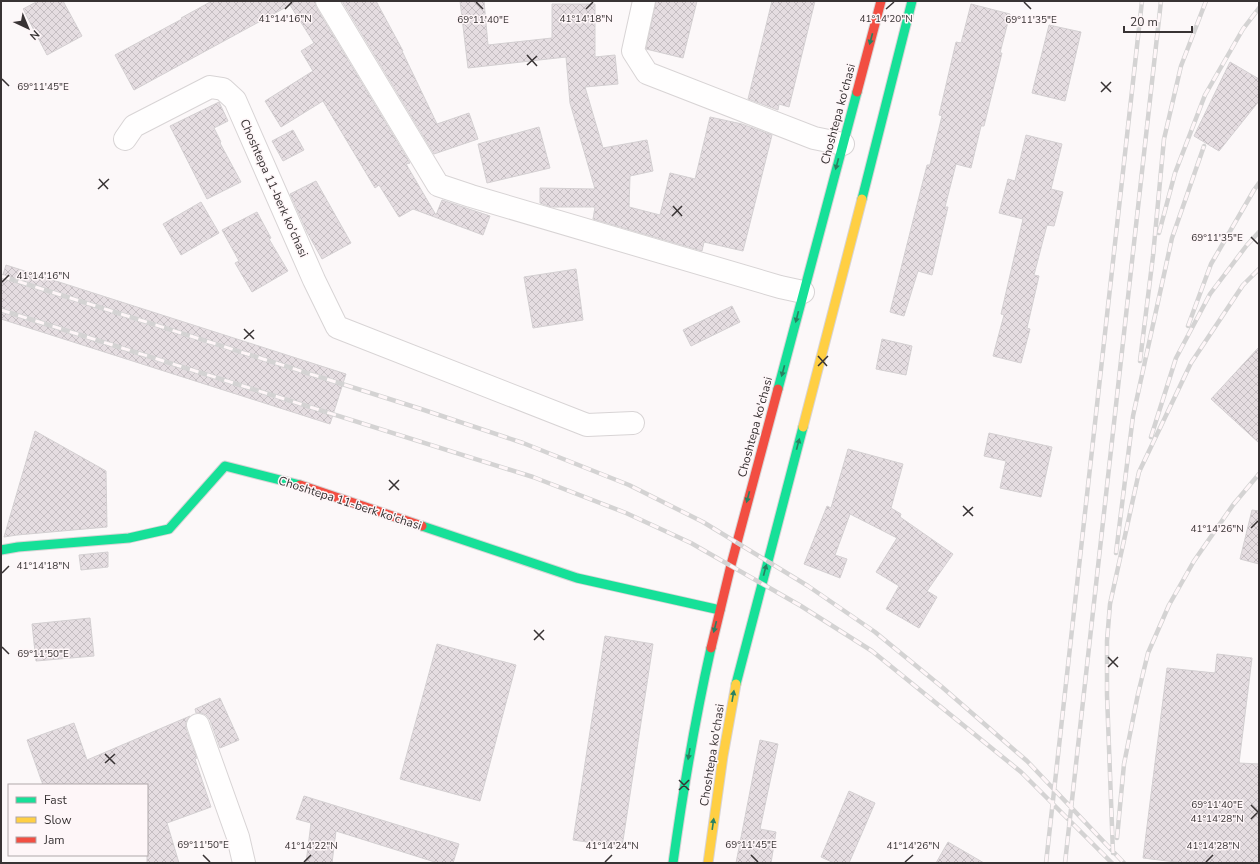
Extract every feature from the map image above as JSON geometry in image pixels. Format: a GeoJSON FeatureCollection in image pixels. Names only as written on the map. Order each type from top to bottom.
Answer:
{"type":"FeatureCollection","features":[{"type":"Feature","properties":{"kind":"main road","name":"Choshtepa ko'chasi"},"geometry":{"type":"LineString","coordinates":[[673,863],[689,756],[704,671],[742,521],[881,1]]}},
{"type":"Feature","properties":{"kind":"main road","name":"Choshtepa ko'chasi"},"geometry":{"type":"LineString","coordinates":[[708,863],[735,686],[818,372],[912,1]]}},
{"type":"Feature","properties":{"kind":"main road","name":"Choshtepa 11-berk ko'chasi"},"geometry":{"type":"LineString","coordinates":[[1,550],[18,547],[129,538],[169,529],[225,466],[294,483],[577,578],[720,610]]}},
{"type":"Feature","properties":{"kind":"street"},"geometry":{"type":"LineString","coordinates":[[327,1],[438,185],[773,285],[803,292]]}},
{"type":"Feature","properties":{"kind":"street"},"geometry":{"type":"LineString","coordinates":[[644,1],[632,51],[647,73],[814,138],[843,144]]}},
{"type":"Feature","properties":{"kind":"street","name":"Choshtepa 11-berk ko'chasi"},"geometry":{"type":"LineString","coordinates":[[125,139],[134,126],[210,88],[223,89],[235,100],[314,280],[338,327],[587,425],[633,423]]}},
{"type":"Feature","properties":{"kind":"street"},"geometry":{"type":"LineString","coordinates":[[198,725],[238,837],[244,863]]}},
{"type":"Feature","properties":{"kind":"building"},"geometry":{"type":"Polygon","coordinates":[[[38,1],[63,1],[82,36],[47,55],[23,9],[38,1]]]}},
{"type":"Feature","properties":{"kind":"building"},"geometry":{"type":"Polygon","coordinates":[[[212,1],[315,1],[316,7],[410,163],[406,164],[436,215],[442,200],[490,216],[483,235],[413,209],[399,217],[379,185],[375,188],[323,101],[281,127],[265,101],[313,71],[301,51],[314,43],[290,5],[134,90],[115,55],[212,1]]]}},
{"type":"Feature","properties":{"kind":"building"},"geometry":{"type":"Polygon","coordinates":[[[342,1],[376,1],[403,51],[437,124],[469,113],[478,139],[434,154],[342,1]]]}},
{"type":"Feature","properties":{"kind":"building"},"geometry":{"type":"Polygon","coordinates":[[[460,1],[484,1],[488,45],[552,38],[552,4],[595,4],[595,57],[615,55],[618,84],[585,87],[603,148],[647,140],[653,171],[630,176],[629,207],[660,215],[670,173],[695,179],[710,117],[742,124],[772,135],[743,251],[704,242],[702,251],[593,219],[595,207],[551,207],[540,203],[540,188],[595,189],[570,103],[566,57],[468,68],[460,1]]]}},
{"type":"Feature","properties":{"kind":"building"},"geometry":{"type":"Polygon","coordinates":[[[656,1],[697,1],[683,58],[646,49],[656,1]]]}},
{"type":"Feature","properties":{"kind":"building"},"geometry":{"type":"Polygon","coordinates":[[[772,1],[815,1],[789,107],[779,104],[778,110],[748,99],[772,1]]]}},
{"type":"Feature","properties":{"kind":"building"},"geometry":{"type":"Polygon","coordinates":[[[971,4],[1010,14],[1000,53],[1002,53],[984,126],[981,126],[971,168],[956,164],[945,207],[948,207],[932,275],[918,271],[904,316],[890,312],[927,165],[930,165],[942,116],[939,115],[956,42],[961,43],[971,4]]]}},
{"type":"Feature","properties":{"kind":"building"},"geometry":{"type":"Polygon","coordinates":[[[1049,25],[1081,32],[1065,101],[1032,93],[1049,25]]]}},
{"type":"Feature","properties":{"kind":"building"},"geometry":{"type":"Polygon","coordinates":[[[1230,62],[1259,79],[1259,101],[1219,151],[1194,136],[1230,62]]]}},
{"type":"Feature","properties":{"kind":"building"},"geometry":{"type":"Polygon","coordinates":[[[219,102],[228,121],[214,128],[221,142],[220,143],[241,182],[207,199],[170,126],[219,102]]]}},
{"type":"Feature","properties":{"kind":"building"},"geometry":{"type":"Polygon","coordinates":[[[539,127],[550,168],[487,183],[478,144],[539,127]]]}},
{"type":"Feature","properties":{"kind":"building"},"geometry":{"type":"Polygon","coordinates":[[[293,130],[304,150],[283,161],[272,141],[293,130]]]}},
{"type":"Feature","properties":{"kind":"building"},"geometry":{"type":"Polygon","coordinates":[[[1026,135],[1062,144],[1051,189],[1063,192],[1054,226],[1047,225],[1034,275],[1039,276],[1027,328],[1030,329],[1021,363],[993,356],[1004,315],[1001,314],[1023,219],[999,213],[1008,179],[1015,181],[1026,135]]]}},
{"type":"Feature","properties":{"kind":"building"},"geometry":{"type":"Polygon","coordinates":[[[316,181],[351,243],[322,259],[307,232],[290,194],[316,181]]]}},
{"type":"Feature","properties":{"kind":"building"},"geometry":{"type":"Polygon","coordinates":[[[201,202],[219,233],[181,255],[163,224],[201,202]]]}},
{"type":"Feature","properties":{"kind":"building"},"geometry":{"type":"Polygon","coordinates":[[[257,212],[271,238],[269,239],[288,271],[252,292],[235,263],[239,261],[222,230],[257,212]]]}},
{"type":"Feature","properties":{"kind":"building"},"geometry":{"type":"Polygon","coordinates":[[[6,265],[346,374],[330,424],[1,319],[1,281],[6,265]]]}},
{"type":"Feature","properties":{"kind":"building"},"geometry":{"type":"Polygon","coordinates":[[[576,269],[583,320],[533,328],[524,277],[576,269]]]}},
{"type":"Feature","properties":{"kind":"building"},"geometry":{"type":"Polygon","coordinates":[[[732,306],[740,322],[691,346],[683,330],[732,306]]]}},
{"type":"Feature","properties":{"kind":"building"},"geometry":{"type":"Polygon","coordinates":[[[882,339],[912,346],[906,375],[876,369],[882,339]]]}},
{"type":"Feature","properties":{"kind":"building"},"geometry":{"type":"Polygon","coordinates":[[[1259,347],[1259,443],[1211,399],[1259,347]]]}},
{"type":"Feature","properties":{"kind":"building"},"geometry":{"type":"Polygon","coordinates":[[[35,431],[106,471],[107,527],[4,537],[35,431]]]}},
{"type":"Feature","properties":{"kind":"building"},"geometry":{"type":"Polygon","coordinates":[[[989,433],[1052,447],[1041,497],[1000,488],[1006,461],[984,456],[989,433]]]}},
{"type":"Feature","properties":{"kind":"building"},"geometry":{"type":"Polygon","coordinates":[[[848,449],[903,464],[891,508],[901,514],[900,517],[953,554],[927,591],[937,597],[919,628],[886,609],[899,586],[876,572],[897,538],[850,514],[835,555],[847,559],[840,578],[804,564],[827,506],[831,508],[848,449]]]}},
{"type":"Feature","properties":{"kind":"building"},"geometry":{"type":"Polygon","coordinates":[[[1252,510],[1259,511],[1259,564],[1240,559],[1252,510]]]}},
{"type":"Feature","properties":{"kind":"building"},"geometry":{"type":"Polygon","coordinates":[[[108,552],[108,567],[81,570],[79,555],[108,552]]]}},
{"type":"Feature","properties":{"kind":"building"},"geometry":{"type":"Polygon","coordinates":[[[90,618],[94,656],[36,661],[32,624],[90,618]]]}},
{"type":"Feature","properties":{"kind":"building"},"geometry":{"type":"Polygon","coordinates":[[[605,636],[653,644],[622,847],[573,840],[605,636]]]}},
{"type":"Feature","properties":{"kind":"building"},"geometry":{"type":"Polygon","coordinates":[[[437,644],[516,665],[480,801],[400,779],[437,644]]]}},
{"type":"Feature","properties":{"kind":"building"},"geometry":{"type":"Polygon","coordinates":[[[1217,654],[1252,658],[1239,763],[1259,764],[1259,863],[1184,863],[1143,858],[1167,668],[1215,673],[1217,654]]]}},
{"type":"Feature","properties":{"kind":"building"},"geometry":{"type":"Polygon","coordinates":[[[220,698],[239,740],[220,748],[210,720],[206,715],[196,713],[195,709],[220,698]]]}},
{"type":"Feature","properties":{"kind":"building"},"geometry":{"type":"Polygon","coordinates":[[[190,716],[186,722],[186,729],[197,758],[195,759],[211,807],[167,823],[179,863],[147,863],[148,784],[43,784],[27,740],[74,723],[87,760],[190,716]]]}},
{"type":"Feature","properties":{"kind":"building"},"geometry":{"type":"Polygon","coordinates":[[[760,740],[778,744],[760,829],[776,832],[771,863],[736,863],[760,740]]]}},
{"type":"Feature","properties":{"kind":"building"},"geometry":{"type":"Polygon","coordinates":[[[849,791],[875,803],[849,863],[834,863],[821,857],[849,791]]]}},
{"type":"Feature","properties":{"kind":"building"},"geometry":{"type":"Polygon","coordinates":[[[304,796],[459,844],[453,863],[438,863],[336,831],[332,863],[306,863],[311,823],[296,819],[304,796]]]}},
{"type":"Feature","properties":{"kind":"building"},"geometry":{"type":"Polygon","coordinates":[[[948,842],[984,863],[936,863],[948,842]]]}},
{"type":"Feature","properties":{"kind":"railway"},"geometry":{"type":"LineString","coordinates":[[1046,863],[1142,1]]}},
{"type":"Feature","properties":{"kind":"railway"},"geometry":{"type":"LineString","coordinates":[[1065,863],[1161,1]]}},
{"type":"Feature","properties":{"kind":"railway"},"geometry":{"type":"LineString","coordinates":[[1140,361],[1153,256],[1164,139],[1181,66],[1206,1]]}},
{"type":"Feature","properties":{"kind":"railway"},"geometry":{"type":"LineString","coordinates":[[1159,233],[1175,173],[1205,95],[1243,29],[1259,8]]}},
{"type":"Feature","properties":{"kind":"railway"},"geometry":{"type":"LineString","coordinates":[[1116,553],[1133,416],[1172,238],[1204,146]]}},
{"type":"Feature","properties":{"kind":"railway"},"geometry":{"type":"LineString","coordinates":[[1188,326],[1211,264],[1259,183]]}},
{"type":"Feature","properties":{"kind":"railway"},"geometry":{"type":"LineString","coordinates":[[1151,437],[1176,358],[1210,294],[1247,245],[1259,232]]}},
{"type":"Feature","properties":{"kind":"railway"},"geometry":{"type":"LineString","coordinates":[[1113,853],[1107,695],[1107,641],[1110,604],[1139,472],[1191,363],[1243,285],[1259,269]]}},
{"type":"Feature","properties":{"kind":"railway"},"geometry":{"type":"LineString","coordinates":[[1,276],[421,409],[523,443],[629,485],[703,522],[808,586],[875,632],[942,687],[1027,761],[1124,863]]}},
{"type":"Feature","properties":{"kind":"railway"},"geometry":{"type":"LineString","coordinates":[[1,310],[533,477],[626,513],[691,543],[801,606],[872,651],[1021,772],[1112,863]]}},
{"type":"Feature","properties":{"kind":"railway"},"geometry":{"type":"LineString","coordinates":[[1117,838],[1124,764],[1148,653],[1169,605],[1194,561],[1233,505],[1259,474]]}},
{"type":"Feature","properties":{"kind":"traffic: fast"},"geometry":{"type":"LineString","coordinates":[[862,199],[912,1]]}},
{"type":"Feature","properties":{"kind":"traffic: fast"},"geometry":{"type":"LineString","coordinates":[[778,389],[857,92]]}},
{"type":"Feature","properties":{"kind":"traffic: fast"},"geometry":{"type":"LineString","coordinates":[[736,684],[803,427]]}},
{"type":"Feature","properties":{"kind":"traffic: fast"},"geometry":{"type":"LineString","coordinates":[[1,550],[18,547],[129,538],[169,529],[225,466],[300,485]]}},
{"type":"Feature","properties":{"kind":"traffic: fast"},"geometry":{"type":"LineString","coordinates":[[422,526],[577,578],[720,610]]}},
{"type":"Feature","properties":{"kind":"traffic: fast"},"geometry":{"type":"LineString","coordinates":[[673,863],[690,755],[711,648]]}},
{"type":"Feature","properties":{"kind":"traffic: slow"},"geometry":{"type":"LineString","coordinates":[[803,427],[862,199]]}},
{"type":"Feature","properties":{"kind":"traffic: slow"},"geometry":{"type":"LineString","coordinates":[[708,863],[723,756],[736,684]]}},
{"type":"Feature","properties":{"kind":"traffic: jam"},"geometry":{"type":"LineString","coordinates":[[857,92],[881,1]]}},
{"type":"Feature","properties":{"kind":"traffic: jam"},"geometry":{"type":"LineString","coordinates":[[711,648],[731,565],[778,389]]}},
{"type":"Feature","properties":{"kind":"traffic: jam"},"geometry":{"type":"LineString","coordinates":[[300,485],[422,526]]}}]}
